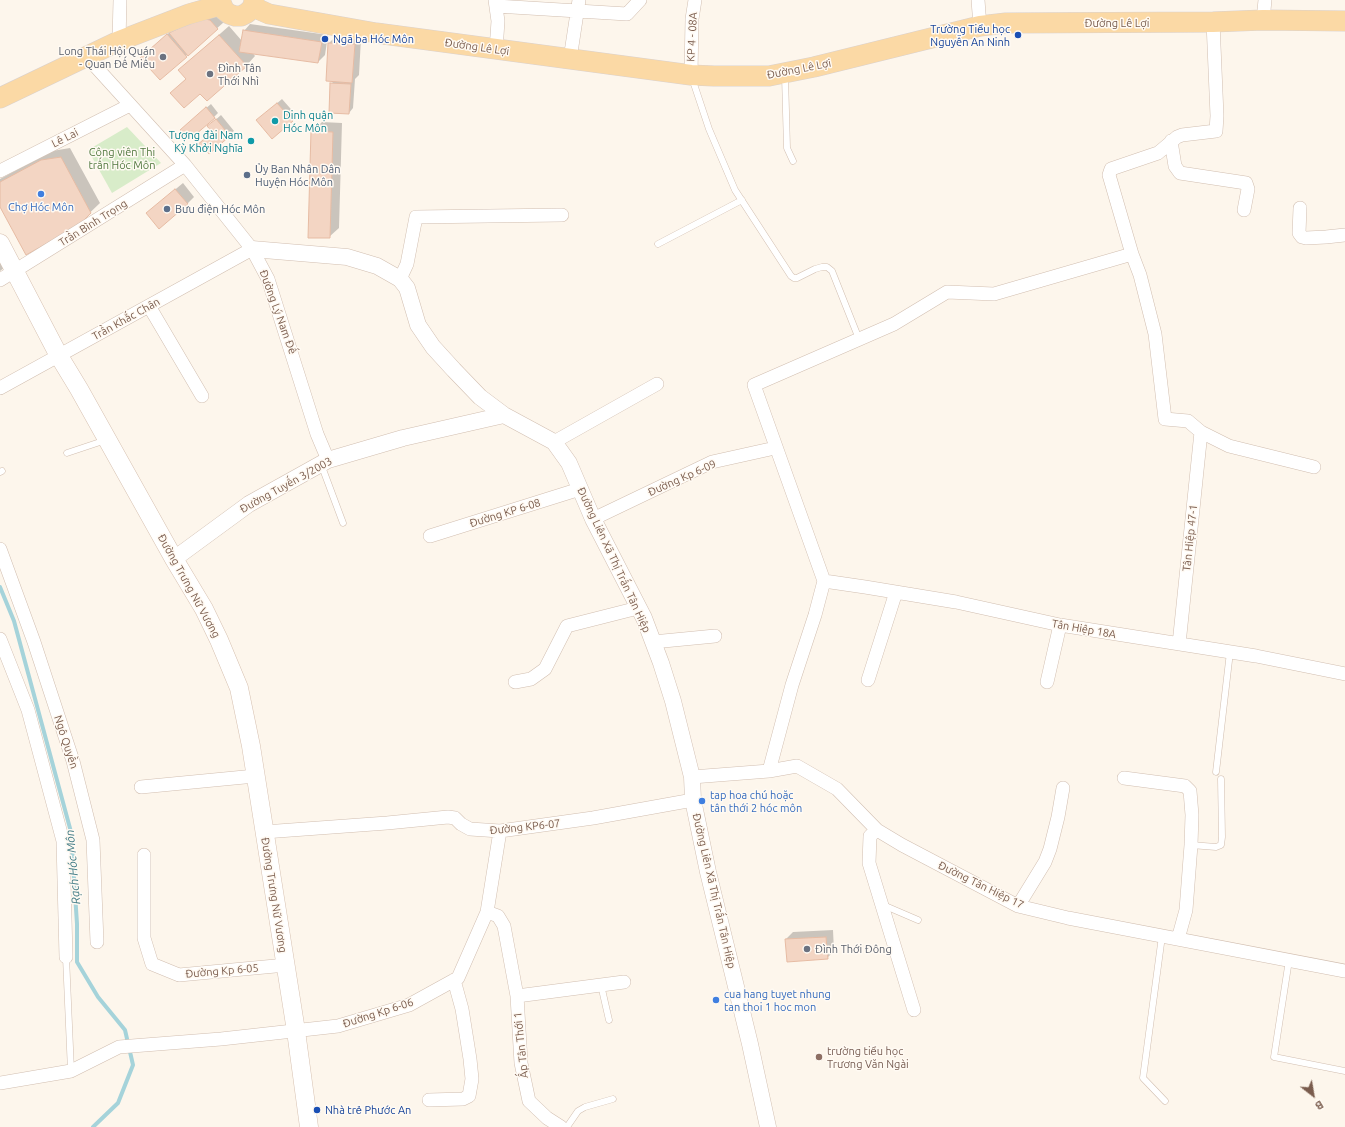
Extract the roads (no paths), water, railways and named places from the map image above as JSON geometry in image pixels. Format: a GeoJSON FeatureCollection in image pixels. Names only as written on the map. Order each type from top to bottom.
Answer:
{"type":"FeatureCollection","features":[{"type":"Feature","properties":{"kind":"main road"},"geometry":{"type":"LineString","coordinates":[[0,98],[119,41],[189,14],[220,3],[224,10],[229,14],[241,16],[254,4]]}},
{"type":"Feature","properties":{"kind":"main road","name":"Đường Lê Lợi"},"geometry":{"type":"LineString","coordinates":[[254,4],[269,14],[376,33],[691,75],[769,76],[814,67],[980,26],[1006,23],[1213,22],[1263,20],[1345,21]]}},
{"type":"Feature","properties":{"kind":"main road","name":"Đường Trưng Nữ Vương"},"geometry":{"type":"LineString","coordinates":[[0,243],[7,276],[79,389],[207,615],[240,688],[286,965],[309,1127]]}},
{"type":"Feature","properties":{"kind":"street"},"geometry":{"type":"LineString","coordinates":[[119,41],[120,0]]}},
{"type":"Feature","properties":{"kind":"street"},"geometry":{"type":"LineString","coordinates":[[496,50],[498,21],[496,3],[578,5],[627,14],[640,0]]}},
{"type":"Feature","properties":{"kind":"street","name":"KP 4 - 08A"},"geometry":{"type":"LineString","coordinates":[[691,75],[692,19],[695,0]]}},
{"type":"Feature","properties":{"kind":"street"},"geometry":{"type":"LineString","coordinates":[[978,0],[980,26]]}},
{"type":"Feature","properties":{"kind":"street"},"geometry":{"type":"LineString","coordinates":[[1263,20],[1265,0]]}},
{"type":"Feature","properties":{"kind":"street"},"geometry":{"type":"LineString","coordinates":[[570,59],[578,5]]}},
{"type":"Feature","properties":{"kind":"street"},"geometry":{"type":"LineString","coordinates":[[1213,22],[1216,131],[1213,133],[1182,135],[1171,141],[1158,154],[1111,169],[1109,175],[1132,254],[1140,275],[1155,334],[1165,419],[1188,421],[1202,432],[1229,446],[1314,467]]}},
{"type":"Feature","properties":{"kind":"street","name":"Đường Lý Nam Đế"},"geometry":{"type":"LineString","coordinates":[[86,56],[185,165],[252,249],[268,279],[318,434],[324,462]]}},
{"type":"Feature","properties":{"kind":"street","name":"Lê Lai"},"geometry":{"type":"LineString","coordinates":[[0,172],[130,105]]}},
{"type":"Feature","properties":{"kind":"street"},"geometry":{"type":"LineString","coordinates":[[1171,141],[1175,166],[1180,173],[1246,183],[1248,188],[1244,210]]}},
{"type":"Feature","properties":{"kind":"street","name":"Trần Bình Trọng"},"geometry":{"type":"LineString","coordinates":[[7,276],[185,165]]}},
{"type":"Feature","properties":{"kind":"street"},"geometry":{"type":"LineString","coordinates":[[1300,208],[1299,233],[1302,237],[1313,238],[1345,235]]}},
{"type":"Feature","properties":{"kind":"street"},"geometry":{"type":"LineString","coordinates":[[252,249],[347,257],[377,266],[400,279],[407,264],[416,217],[562,215]]}},
{"type":"Feature","properties":{"kind":"street","name":"Trần Khắc Chân"},"geometry":{"type":"LineString","coordinates":[[0,388],[252,249]]}},
{"type":"Feature","properties":{"kind":"street"},"geometry":{"type":"LineString","coordinates":[[769,772],[792,685],[824,581],[775,448],[754,385],[894,324],[948,292],[994,294],[1132,254]]}},
{"type":"Feature","properties":{"kind":"street","name":"Đường Liên Xã Thị Trấn Tân Hiệp"},"geometry":{"type":"LineString","coordinates":[[400,279],[406,288],[418,325],[433,347],[480,398],[504,415],[554,442],[569,463],[593,519],[638,608],[653,642],[673,701],[692,777],[693,800],[708,872],[750,1044],[768,1127]]}},
{"type":"Feature","properties":{"kind":"street"},"geometry":{"type":"LineString","coordinates":[[149,306],[202,396]]}},
{"type":"Feature","properties":{"kind":"street"},"geometry":{"type":"LineString","coordinates":[[554,442],[657,384]]}},
{"type":"Feature","properties":{"kind":"street","name":"Đường Tuyến 3/2003"},"geometry":{"type":"LineString","coordinates":[[174,559],[249,504],[324,462],[402,438],[504,415]]}},
{"type":"Feature","properties":{"kind":"street","name":"Tân Hiệp 47-1"},"geometry":{"type":"LineString","coordinates":[[1179,644],[1202,432]]}},
{"type":"Feature","properties":{"kind":"street","name":"Đường Kp 6-09"},"geometry":{"type":"LineString","coordinates":[[593,519],[712,462],[775,448]]}},
{"type":"Feature","properties":{"kind":"street","name":"Đường KP 6-08"},"geometry":{"type":"LineString","coordinates":[[430,536],[580,489]]}},
{"type":"Feature","properties":{"kind":"street","name":"Ngô Quyền"},"geometry":{"type":"LineString","coordinates":[[0,549],[34,642],[73,761],[93,840],[97,942]]}},
{"type":"Feature","properties":{"kind":"street","name":"Tân Hiệp 18A"},"geometry":{"type":"LineString","coordinates":[[824,581],[956,602],[1060,625],[1256,656],[1345,674]]}},
{"type":"Feature","properties":{"kind":"street"},"geometry":{"type":"LineString","coordinates":[[868,680],[896,592]]}},
{"type":"Feature","properties":{"kind":"street"},"geometry":{"type":"LineString","coordinates":[[515,682],[531,679],[545,669],[567,626],[638,608]]}},
{"type":"Feature","properties":{"kind":"street"},"geometry":{"type":"LineString","coordinates":[[1047,682],[1060,625]]}},
{"type":"Feature","properties":{"kind":"street"},"geometry":{"type":"LineString","coordinates":[[653,642],[715,636]]}},
{"type":"Feature","properties":{"kind":"street"},"geometry":{"type":"LineString","coordinates":[[0,639],[28,710],[63,841],[66,957]]}},
{"type":"Feature","properties":{"kind":"street","name":"Đường Tân Hiệp 17"},"geometry":{"type":"LineString","coordinates":[[692,777],[769,772],[797,766],[836,789],[877,830],[902,845],[1018,906],[1068,918],[1345,971]]}},
{"type":"Feature","properties":{"kind":"street"},"geometry":{"type":"LineString","coordinates":[[141,787],[255,776]]}},
{"type":"Feature","properties":{"kind":"street"},"geometry":{"type":"LineString","coordinates":[[1124,778],[1185,786],[1190,791],[1192,845],[1186,910],[1178,939]]}},
{"type":"Feature","properties":{"kind":"street"},"geometry":{"type":"LineString","coordinates":[[1018,906],[1045,862],[1050,849],[1063,788]]}},
{"type":"Feature","properties":{"kind":"street","name":"Đường KP6-07"},"geometry":{"type":"LineString","coordinates":[[264,832],[448,817],[455,818],[461,824],[470,829],[500,831],[593,818],[693,800]]}},
{"type":"Feature","properties":{"kind":"street"},"geometry":{"type":"LineString","coordinates":[[877,830],[870,836],[869,863],[914,1010]]}},
{"type":"Feature","properties":{"kind":"street","name":"Đường Kp 6-06"},"geometry":{"type":"LineString","coordinates":[[71,1071],[120,1047],[338,1026],[409,1005],[458,978],[487,912],[500,831]]}},
{"type":"Feature","properties":{"kind":"street","name":"Đường Kp 6-05"},"geometry":{"type":"LineString","coordinates":[[144,855],[144,938],[152,964],[179,975],[286,965]]}},
{"type":"Feature","properties":{"kind":"street","name":"Ấp Tân Thới 1"},"geometry":{"type":"LineString","coordinates":[[487,912],[498,916],[504,926],[517,996],[521,1063],[529,1102],[547,1118],[561,1127]]}},
{"type":"Feature","properties":{"kind":"street"},"geometry":{"type":"LineString","coordinates":[[429,1100],[463,1099],[468,1096],[472,1079],[462,1009],[454,980]]}},
{"type":"Feature","properties":{"kind":"street","name":"Ấp Tân Thới 1"},"geometry":{"type":"LineString","coordinates":[[517,996],[624,982]]}},
{"type":"Feature","properties":{"kind":"street"},"geometry":{"type":"LineString","coordinates":[[0,1083],[71,1071]]}},
{"type":"Feature","properties":{"kind":"lane"},"geometry":{"type":"LineString","coordinates":[[785,73],[787,148],[793,161]]}},
{"type":"Feature","properties":{"kind":"lane"},"geometry":{"type":"LineString","coordinates":[[691,75],[709,129],[735,190],[791,276],[797,278],[822,267],[827,267],[832,272],[859,339]]}},
{"type":"Feature","properties":{"kind":"lane"},"geometry":{"type":"LineString","coordinates":[[658,244],[742,200]]}},
{"type":"Feature","properties":{"kind":"lane"},"geometry":{"type":"LineString","coordinates":[[67,453],[107,440]]}},
{"type":"Feature","properties":{"kind":"lane"},"geometry":{"type":"LineString","coordinates":[[324,462],[343,523]]}},
{"type":"Feature","properties":{"kind":"lane"},"geometry":{"type":"LineString","coordinates":[[1216,772],[1230,652]]}},
{"type":"Feature","properties":{"kind":"lane"},"geometry":{"type":"LineString","coordinates":[[1192,845],[1216,847],[1221,845],[1221,779]]}},
{"type":"Feature","properties":{"kind":"lane"},"geometry":{"type":"LineString","coordinates":[[882,905],[918,920]]}},
{"type":"Feature","properties":{"kind":"lane"},"geometry":{"type":"LineString","coordinates":[[1162,936],[1143,1078],[1165,1101]]}},
{"type":"Feature","properties":{"kind":"lane"},"geometry":{"type":"LineString","coordinates":[[66,957],[71,1071]]}},
{"type":"Feature","properties":{"kind":"lane"},"geometry":{"type":"LineString","coordinates":[[1288,960],[1274,1057],[1345,1071]]}},
{"type":"Feature","properties":{"kind":"lane"},"geometry":{"type":"LineString","coordinates":[[601,985],[609,1020]]}},
{"type":"Feature","properties":{"kind":"lane"},"geometry":{"type":"LineString","coordinates":[[567,1127],[578,1111],[585,1107],[613,1099]]}},
{"type":"Feature","properties":{"kind":"waterway","name":"Rạch Hóc Môn"},"geometry":{"type":"LineString","coordinates":[[0,587],[14,621],[71,832],[77,924],[77,962],[98,997],[125,1030],[133,1065],[118,1103],[93,1127]]}},
{"type":"Feature","properties":{"kind":"place","name":"Trường Tiểu học Nguyễn An Ninh"},"geometry":{"type":"Point","coordinates":[1018,35]}},
{"type":"Feature","properties":{"kind":"place","name":"Ngã ba Hóc Môn"},"geometry":{"type":"Point","coordinates":[325,39]}},
{"type":"Feature","properties":{"kind":"place","name":"Long Thái Hội Quán - Quan Đế Miếu"},"geometry":{"type":"Point","coordinates":[163,57]}},
{"type":"Feature","properties":{"kind":"place","name":"Đình Tân Thới Nhì"},"geometry":{"type":"Point","coordinates":[210,74]}},
{"type":"Feature","properties":{"kind":"place","name":"Dinh quận Hóc Môn"},"geometry":{"type":"Point","coordinates":[275,121]}},
{"type":"Feature","properties":{"kind":"place","name":"Tượng đài Nam Kỳ Khởi Nghĩa"},"geometry":{"type":"Point","coordinates":[251,141]}},
{"type":"Feature","properties":{"kind":"place","name":"Ủy Ban Nhân Dân Huyện Hóc Môn"},"geometry":{"type":"Point","coordinates":[247,175]}},
{"type":"Feature","properties":{"kind":"place","name":"Chợ Hóc Môn"},"geometry":{"type":"Point","coordinates":[41,194]}},
{"type":"Feature","properties":{"kind":"place","name":"Bưu điện Hóc Môn"},"geometry":{"type":"Point","coordinates":[167,209]}},
{"type":"Feature","properties":{"kind":"place","name":"tap hoa chú hoặc tân thới 2 hóc môn"},"geometry":{"type":"Point","coordinates":[702,801]}},
{"type":"Feature","properties":{"kind":"place","name":"Đình Thới Đông"},"geometry":{"type":"Point","coordinates":[807,949]}},
{"type":"Feature","properties":{"kind":"place","name":"cua hang tuyet nhung tan thoi 1 hoc mon"},"geometry":{"type":"Point","coordinates":[716,1000]}},
{"type":"Feature","properties":{"kind":"place","name":"trường tiểu học Trương Văn Ngài"},"geometry":{"type":"Point","coordinates":[819,1057]}},
{"type":"Feature","properties":{"kind":"place","name":"Nhà trẻ Phước An"},"geometry":{"type":"Point","coordinates":[317,1110]}},
{"type":"Feature","properties":{"kind":"park label","name":"Công viên Thị trấn Hóc Môn"},"geometry":{"type":"Point","coordinates":[122,158]}}]}
